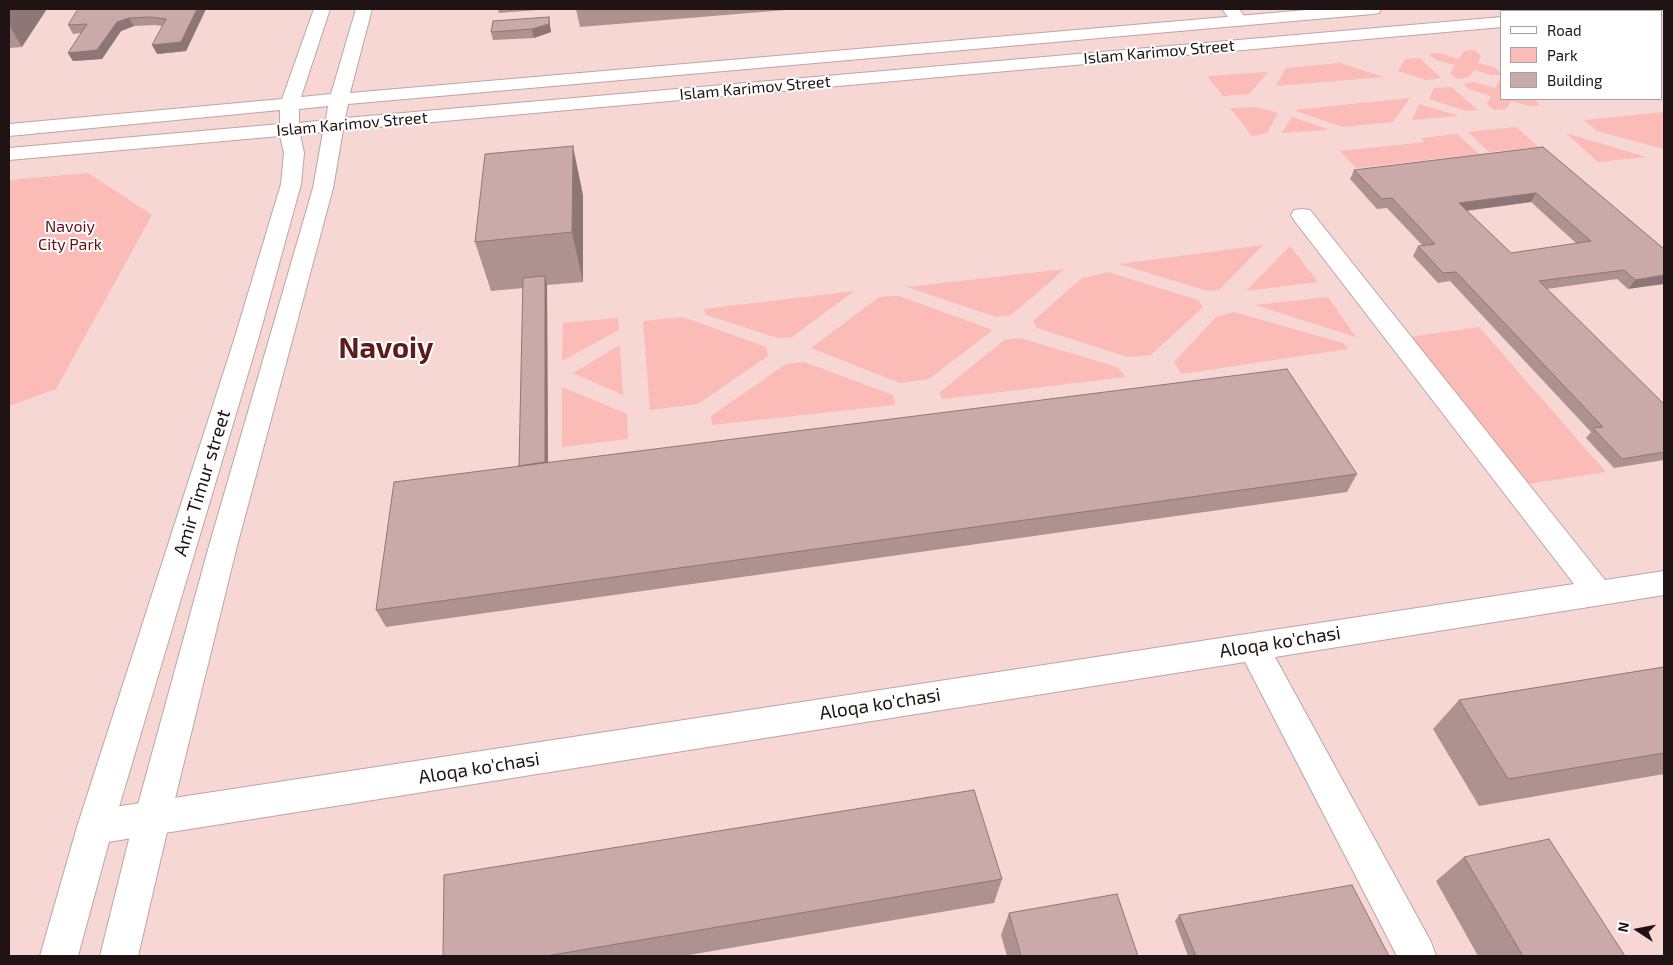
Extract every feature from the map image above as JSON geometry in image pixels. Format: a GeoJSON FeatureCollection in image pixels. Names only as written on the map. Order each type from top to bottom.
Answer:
{"type":"FeatureCollection","features":[{"type":"Feature","properties":{"kind":"main road"},"geometry":{"type":"LineString","coordinates":[[289,116],[322,9]]}},
{"type":"Feature","properties":{"kind":"main road","name":"Amir Timur street"},"geometry":{"type":"LineString","coordinates":[[119,956],[152,819],[223,546],[323,188],[336,112],[364,9]]}},
{"type":"Feature","properties":{"kind":"main road","name":"Islam Karimov Street"},"geometry":{"type":"LineString","coordinates":[[9,154],[289,116],[1235,15],[1373,9]]}},
{"type":"Feature","properties":{"kind":"main road"},"geometry":{"type":"LineString","coordinates":[[1632,10],[1646,9]]}},
{"type":"Feature","properties":{"kind":"main road","name":"Islam Karimov Street"},"geometry":{"type":"LineString","coordinates":[[9,130],[289,116],[1500,22]]}},
{"type":"Feature","properties":{"kind":"main road","name":"Amir Timur street"},"geometry":{"type":"LineString","coordinates":[[59,956],[95,827],[246,340],[291,184],[294,153],[289,116]]}},
{"type":"Feature","properties":{"kind":"main road"},"geometry":{"type":"LineString","coordinates":[[1302,215],[1599,594]]}},
{"type":"Feature","properties":{"kind":"main road","name":"Aloqa ko'chasi"},"geometry":{"type":"LineString","coordinates":[[95,827],[1664,583]]}},
{"type":"Feature","properties":{"kind":"main road"},"geometry":{"type":"LineString","coordinates":[[1253,646],[1417,956]]}},
{"type":"Feature","properties":{"kind":"green space"},"geometry":{"type":"Polygon","coordinates":[[[1474,50],[1481,56],[1478,63],[1496,68],[1500,75],[1491,75],[1474,70],[1469,77],[1457,79],[1450,73],[1455,65],[1436,60],[1429,54],[1439,53],[1459,59],[1464,51],[1474,50]]]}},
{"type":"Feature","properties":{"kind":"green space"},"geometry":{"type":"Polygon","coordinates":[[[1420,58],[1441,78],[1426,80],[1398,71],[1405,59],[1420,58]]]}},
{"type":"Feature","properties":{"kind":"green space"},"geometry":{"type":"Polygon","coordinates":[[[1340,63],[1384,77],[1276,86],[1286,68],[1340,63]]]}},
{"type":"Feature","properties":{"kind":"green space"},"geometry":{"type":"Polygon","coordinates":[[[1268,72],[1249,94],[1223,96],[1207,76],[1268,72]]]}},
{"type":"Feature","properties":{"kind":"green space"},"geometry":{"type":"Polygon","coordinates":[[[1500,80],[1500,100],[1535,100],[1540,105],[1529,106],[1511,101],[1506,109],[1494,110],[1487,104],[1491,96],[1471,90],[1463,84],[1474,82],[1495,88],[1500,80]]]}},
{"type":"Feature","properties":{"kind":"green space"},"geometry":{"type":"Polygon","coordinates":[[[1451,87],[1478,110],[1466,111],[1429,99],[1434,88],[1451,87]]]}},
{"type":"Feature","properties":{"kind":"green space"},"geometry":{"type":"Polygon","coordinates":[[[1410,98],[1393,122],[1342,127],[1293,110],[1410,98]]]}},
{"type":"Feature","properties":{"kind":"green space"},"geometry":{"type":"Polygon","coordinates":[[[1419,104],[1459,116],[1412,120],[1419,104]]]}},
{"type":"Feature","properties":{"kind":"green space"},"geometry":{"type":"Polygon","coordinates":[[[1256,107],[1278,113],[1267,133],[1252,136],[1230,108],[1256,107]]]}},
{"type":"Feature","properties":{"kind":"green space"},"geometry":{"type":"Polygon","coordinates":[[[1664,112],[1664,149],[1597,131],[1584,120],[1664,112]]]}},
{"type":"Feature","properties":{"kind":"green space"},"geometry":{"type":"Polygon","coordinates":[[[1292,117],[1330,130],[1281,133],[1292,117]]]}},
{"type":"Feature","properties":{"kind":"green space"},"geometry":{"type":"Polygon","coordinates":[[[1516,127],[1539,147],[1489,152],[1468,132],[1516,127]]]}},
{"type":"Feature","properties":{"kind":"green space"},"geometry":{"type":"Polygon","coordinates":[[[1566,133],[1646,157],[1598,162],[1566,133]]]}},
{"type":"Feature","properties":{"kind":"green space"},"geometry":{"type":"Polygon","coordinates":[[[1457,134],[1479,154],[1356,168],[1340,151],[1425,142],[1421,138],[1457,134]]]}},
{"type":"Feature","properties":{"kind":"green space","name":"Navoiy City Park"},"geometry":{"type":"Polygon","coordinates":[[[88,173],[152,215],[56,389],[9,406],[9,180],[88,173]]]}},
{"type":"Feature","properties":{"kind":"green space"},"geometry":{"type":"Polygon","coordinates":[[[1263,245],[1219,290],[1208,291],[1119,264],[1263,245]]]}},
{"type":"Feature","properties":{"kind":"green space"},"geometry":{"type":"Polygon","coordinates":[[[1290,246],[1318,282],[1246,291],[1290,246]]]}},
{"type":"Feature","properties":{"kind":"green space"},"geometry":{"type":"Polygon","coordinates":[[[1065,269],[1011,315],[996,317],[907,287],[1065,269]]]}},
{"type":"Feature","properties":{"kind":"green space"},"geometry":{"type":"Polygon","coordinates":[[[1108,272],[1198,300],[1203,307],[1151,355],[1128,357],[1037,328],[1033,321],[1082,278],[1108,272]]]}},
{"type":"Feature","properties":{"kind":"green space"},"geometry":{"type":"Polygon","coordinates":[[[854,291],[792,337],[778,338],[706,315],[704,309],[854,291]]]}},
{"type":"Feature","properties":{"kind":"green space"},"geometry":{"type":"Polygon","coordinates":[[[899,296],[993,330],[929,379],[900,383],[811,348],[879,297],[899,296]]]}},
{"type":"Feature","properties":{"kind":"green space"},"geometry":{"type":"Polygon","coordinates":[[[1328,297],[1356,337],[1255,305],[1328,297]]]}},
{"type":"Feature","properties":{"kind":"green space"},"geometry":{"type":"Polygon","coordinates":[[[1234,312],[1343,343],[1348,349],[1181,374],[1174,362],[1216,317],[1234,312]]]}},
{"type":"Feature","properties":{"kind":"green space"},"geometry":{"type":"Polygon","coordinates":[[[683,317],[766,347],[768,356],[698,404],[650,410],[643,321],[683,317]]]}},
{"type":"Feature","properties":{"kind":"green space"},"geometry":{"type":"Polygon","coordinates":[[[618,318],[619,330],[562,361],[563,323],[618,318]]]}},
{"type":"Feature","properties":{"kind":"green space"},"geometry":{"type":"Polygon","coordinates":[[[1479,327],[1606,472],[1528,484],[1409,337],[1479,327]]]}},
{"type":"Feature","properties":{"kind":"green space"},"geometry":{"type":"Polygon","coordinates":[[[1020,338],[1117,367],[1126,377],[943,399],[939,393],[1004,340],[1020,338]]]}},
{"type":"Feature","properties":{"kind":"green space"},"geometry":{"type":"Polygon","coordinates":[[[620,345],[623,395],[573,373],[620,345]]]}},
{"type":"Feature","properties":{"kind":"green space"},"geometry":{"type":"Polygon","coordinates":[[[804,362],[893,395],[895,405],[712,425],[711,416],[786,364],[804,362]]]}},
{"type":"Feature","properties":{"kind":"green space"},"geometry":{"type":"Polygon","coordinates":[[[562,387],[627,414],[628,439],[562,447],[562,387]]]}},
{"type":"Feature","properties":{"kind":"building"},"geometry":{"type":"Polygon","coordinates":[[[78,9],[197,9],[181,42],[152,45],[166,19],[150,17],[129,18],[117,22],[97,50],[68,53],[87,24],[68,25],[78,9]]]}},
{"type":"Feature","properties":{"kind":"building"},"geometry":{"type":"Polygon","coordinates":[[[549,17],[549,24],[532,29],[491,32],[493,21],[549,17]]]}},
{"type":"Feature","properties":{"kind":"building"},"geometry":{"type":"Polygon","coordinates":[[[573,146],[572,232],[475,242],[485,154],[573,146]]]}},
{"type":"Feature","properties":{"kind":"building"},"geometry":{"type":"Polygon","coordinates":[[[1543,147],[1664,249],[1664,275],[1635,280],[1624,270],[1539,281],[1664,404],[1664,452],[1622,459],[1593,428],[1603,427],[1456,272],[1443,273],[1418,246],[1435,244],[1392,198],[1382,199],[1354,170],[1543,147]],[[1536,193],[1459,203],[1511,253],[1591,241],[1536,193]]]}},
{"type":"Feature","properties":{"kind":"building"},"geometry":{"type":"Polygon","coordinates":[[[545,276],[545,462],[519,466],[523,278],[545,276]]]}},
{"type":"Feature","properties":{"kind":"building"},"geometry":{"type":"Polygon","coordinates":[[[1287,369],[1357,474],[376,610],[394,482],[1287,369]]]}},
{"type":"Feature","properties":{"kind":"building"},"geometry":{"type":"Polygon","coordinates":[[[1664,667],[1664,753],[1508,779],[1459,700],[1664,667]]]}},
{"type":"Feature","properties":{"kind":"building"},"geometry":{"type":"Polygon","coordinates":[[[974,790],[1002,879],[546,956],[443,956],[444,875],[974,790]]]}},
{"type":"Feature","properties":{"kind":"building"},"geometry":{"type":"Polygon","coordinates":[[[1549,839],[1625,956],[1523,956],[1464,857],[1549,839]]]}},
{"type":"Feature","properties":{"kind":"building"},"geometry":{"type":"Polygon","coordinates":[[[1352,885],[1389,956],[1196,956],[1179,915],[1352,885]]]}},
{"type":"Feature","properties":{"kind":"building"},"geometry":{"type":"Polygon","coordinates":[[[1117,894],[1138,956],[1021,956],[1009,913],[1117,894]]]}},
{"type":"Feature","properties":{"kind":"district","name":"Navoiy"},"geometry":{"type":"Point","coordinates":[386,348]}}]}
